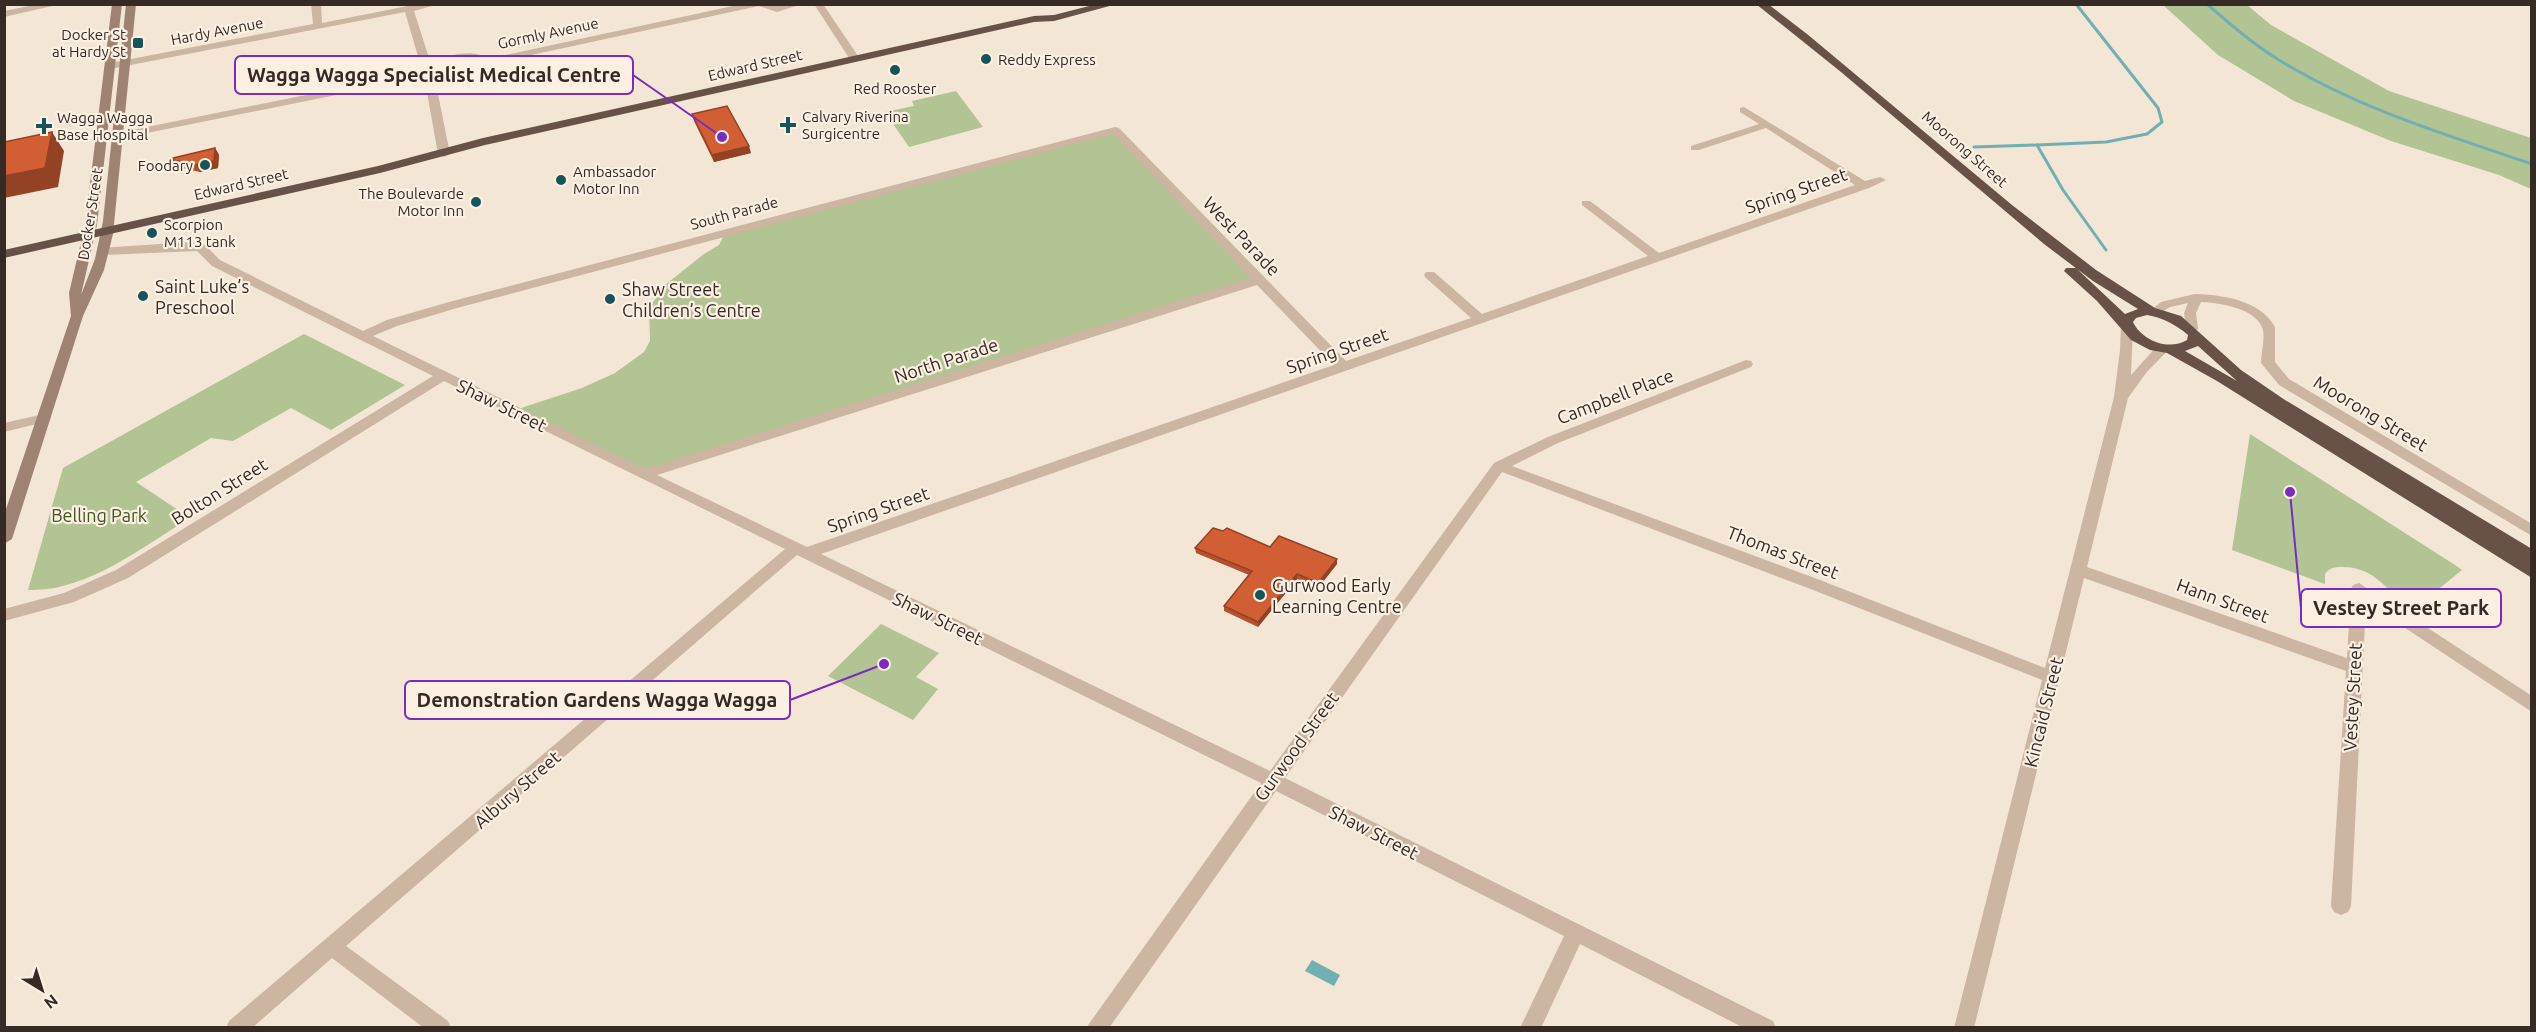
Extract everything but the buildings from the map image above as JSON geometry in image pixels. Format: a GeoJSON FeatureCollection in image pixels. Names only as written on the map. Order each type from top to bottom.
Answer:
{"type":"FeatureCollection","features":[{"type":"Feature","properties":{"kind":"highway","name":"Edward Street"},"geometry":{"type":"LineString","coordinates":[[1034,19],[1054,18],[1112,4]]}},
{"type":"Feature","properties":{"kind":"highway","name":"Moorong Street"},"geometry":{"type":"LineString","coordinates":[[1746,4],[1836,74],[1980,200],[2093,289],[2139,339],[2166,348]]}},
{"type":"Feature","properties":{"kind":"highway","name":"Moorong Street"},"geometry":{"type":"LineString","coordinates":[[1761,4],[1854,77],[1993,196],[2046,238],[2108,285],[2154,312]]}},
{"type":"Feature","properties":{"kind":"highway","name":"Edward Street"},"geometry":{"type":"LineString","coordinates":[[4,244],[108,227],[1034,19],[1084,5]]}},
{"type":"Feature","properties":{"kind":"highway","name":"Edward Street"},"geometry":{"type":"LineString","coordinates":[[4,255],[90,230]]}},
{"type":"Feature","properties":{"kind":"highway"},"geometry":{"type":"LineString","coordinates":[[2127,325],[2131,315],[2154,312],[2176,318],[2224,364],[2257,388],[2532,557]]}},
{"type":"Feature","properties":{"kind":"highway"},"geometry":{"type":"LineString","coordinates":[[2166,348],[2190,346],[2195,340],[2193,332]]}},
{"type":"Feature","properties":{"kind":"highway"},"geometry":{"type":"LineString","coordinates":[[2166,348],[2215,374],[2291,424],[2532,572]]}},
{"type":"Feature","properties":{"kind":"main road","name":"Docker Street"},"geometry":{"type":"LineString","coordinates":[[76,316],[75,293],[90,230],[117,4]]}},
{"type":"Feature","properties":{"kind":"main road","name":"Docker Street"},"geometry":{"type":"LineString","coordinates":[[4,539],[76,316],[93,289],[104,251],[132,5]]}},
{"type":"Feature","properties":{"kind":"street"},"geometry":{"type":"LineString","coordinates":[[5,11],[57,4]]}},
{"type":"Feature","properties":{"kind":"street"},"geometry":{"type":"LineString","coordinates":[[316,4],[318,27]]}},
{"type":"Feature","properties":{"kind":"street","name":"Hardy Avenue"},"geometry":{"type":"LineString","coordinates":[[110,66],[435,4]]}},
{"type":"Feature","properties":{"kind":"street","name":"Gormly Avenue"},"geometry":{"type":"LineString","coordinates":[[485,62],[759,4],[777,9],[798,4]]}},
{"type":"Feature","properties":{"kind":"street"},"geometry":{"type":"LineString","coordinates":[[818,4],[855,59]]}},
{"type":"Feature","properties":{"kind":"street"},"geometry":{"type":"LineString","coordinates":[[409,9],[426,65]]}},
{"type":"Feature","properties":{"kind":"street","name":"Gormly Avenue"},"geometry":{"type":"LineString","coordinates":[[369,85],[372,79],[384,73],[468,56],[481,58],[485,62]]}},
{"type":"Feature","properties":{"kind":"street","name":"Gormly Avenue"},"geometry":{"type":"LineString","coordinates":[[369,85],[372,89],[384,91],[430,82],[472,73],[483,67],[485,62]]}},
{"type":"Feature","properties":{"kind":"street"},"geometry":{"type":"LineString","coordinates":[[430,82],[444,151]]}},
{"type":"Feature","properties":{"kind":"street","name":"Gormly Avenue"},"geometry":{"type":"LineString","coordinates":[[117,135],[369,85]]}},
{"type":"Feature","properties":{"kind":"street"},"geometry":{"type":"LineString","coordinates":[[1744,110],[1865,186]]}},
{"type":"Feature","properties":{"kind":"street"},"geometry":{"type":"LineString","coordinates":[[1695,148],[1766,124]]}},
{"type":"Feature","properties":{"kind":"street","name":"West Parade"},"geometry":{"type":"LineString","coordinates":[[1115,130],[1344,367]]}},
{"type":"Feature","properties":{"kind":"street","name":"South Parade"},"geometry":{"type":"LineString","coordinates":[[364,335],[392,323],[453,305],[1115,130]]}},
{"type":"Feature","properties":{"kind":"street","name":"Spring Street"},"geometry":{"type":"LineString","coordinates":[[801,551],[1344,367],[1880,180]]}},
{"type":"Feature","properties":{"kind":"street"},"geometry":{"type":"LineString","coordinates":[[1586,203],[1658,258]]}},
{"type":"Feature","properties":{"kind":"street","name":"Shaw Street"},"geometry":{"type":"LineString","coordinates":[[104,251],[190,246],[201,248],[216,263],[1272,780],[1766,1028]]}},
{"type":"Feature","properties":{"kind":"street"},"geometry":{"type":"LineString","coordinates":[[1430,274],[1480,319]]}},
{"type":"Feature","properties":{"kind":"street","name":"North Parade"},"geometry":{"type":"LineString","coordinates":[[644,474],[1259,280]]}},
{"type":"Feature","properties":{"kind":"street"},"geometry":{"type":"LineString","coordinates":[[2193,332],[2190,313],[2196,300]]}},
{"type":"Feature","properties":{"kind":"street","name":"Moorong Street"},"geometry":{"type":"LineString","coordinates":[[2154,312],[2169,303],[2196,300],[2228,301],[2257,315],[2269,328],[2268,363],[2284,382],[2532,531]]}},
{"type":"Feature","properties":{"kind":"street","name":"Kincaid Street"},"geometry":{"type":"LineString","coordinates":[[1964,1028],[2121,397],[2127,350],[2127,325]]}},
{"type":"Feature","properties":{"kind":"street","name":"Kincaid Street"},"geometry":{"type":"LineString","coordinates":[[2121,397],[2141,370],[2166,348]]}},
{"type":"Feature","properties":{"kind":"street","name":"Campbell Place"},"geometry":{"type":"LineString","coordinates":[[1499,466],[1550,441],[1746,364]]}},
{"type":"Feature","properties":{"kind":"street","name":"Bolton Street"},"geometry":{"type":"LineString","coordinates":[[4,615],[68,598],[122,574],[443,376]]}},
{"type":"Feature","properties":{"kind":"street"},"geometry":{"type":"LineString","coordinates":[[4,428],[44,418]]}},
{"type":"Feature","properties":{"kind":"street","name":"Thomas Street"},"geometry":{"type":"LineString","coordinates":[[1499,466],[1814,584],[2052,678]]}},
{"type":"Feature","properties":{"kind":"street","name":"Gurwood Street"},"geometry":{"type":"LineString","coordinates":[[1096,1028],[1499,466]]}},
{"type":"Feature","properties":{"kind":"street","name":"Albury Street"},"geometry":{"type":"LineString","coordinates":[[236,1028],[801,551]]}},
{"type":"Feature","properties":{"kind":"street","name":"Hann Street"},"geometry":{"type":"LineString","coordinates":[[2079,570],[2354,668]]}},
{"type":"Feature","properties":{"kind":"street","name":"Vestey Street"},"geometry":{"type":"LineString","coordinates":[[2341,906],[2359,589],[2532,705]]}},
{"type":"Feature","properties":{"kind":"street"},"geometry":{"type":"LineString","coordinates":[[1530,1028],[1575,934]]}},
{"type":"Feature","properties":{"kind":"street"},"geometry":{"type":"LineString","coordinates":[[332,947],[441,1028]]}},
{"type":"Feature","properties":{"kind":"green space"},"geometry":{"type":"Polygon","coordinates":[[[2163,5],[2247,5],[2271,25],[2389,91],[2531,138],[2531,189],[2499,175],[2391,141],[2294,101],[2218,55],[2163,5]]]}},
{"type":"Feature","properties":{"kind":"green space"},"geometry":{"type":"Polygon","coordinates":[[[956,91],[983,127],[909,147],[885,112],[914,106],[912,101],[956,91]]]}},
{"type":"Feature","properties":{"kind":"green space"},"geometry":{"type":"Polygon","coordinates":[[[1115,130],[1259,280],[644,474],[516,412],[524,407],[582,388],[615,373],[644,352],[650,341],[649,308],[665,285],[719,245],[725,233],[1115,130]]]}},
{"type":"Feature","properties":{"kind":"green space","name":"Belling Park"},"geometry":{"type":"Polygon","coordinates":[[[304,334],[405,385],[331,430],[291,408],[233,441],[211,438],[136,482],[190,518],[93,576],[50,589],[28,590],[63,468],[304,334]]]}},
{"type":"Feature","properties":{"kind":"green space"},"geometry":{"type":"Polygon","coordinates":[[[2250,434],[2462,570],[2410,612],[2380,581],[2363,571],[2353,568],[2332,568],[2325,574],[2325,584],[2232,550],[2250,434]]]}},
{"type":"Feature","properties":{"kind":"green space"},"geometry":{"type":"Polygon","coordinates":[[[881,624],[939,653],[916,677],[938,689],[913,720],[828,676],[881,624]]]}},
{"type":"Feature","properties":{"kind":"water"},"geometry":{"type":"Polygon","coordinates":[[[1312,960],[1340,975],[1334,986],[1305,971],[1312,960]]]}},
{"type":"Feature","properties":{"kind":"waterway"},"geometry":{"type":"LineString","coordinates":[[2037,145],[2106,142],[2147,134],[2162,122],[2158,108],[2076,4]]}},
{"type":"Feature","properties":{"kind":"waterway"},"geometry":{"type":"LineString","coordinates":[[2207,4],[2269,54],[2339,92],[2402,119],[2532,164]]}},
{"type":"Feature","properties":{"kind":"waterway"},"geometry":{"type":"LineString","coordinates":[[1974,147],[2037,145]]}},
{"type":"Feature","properties":{"kind":"waterway"},"geometry":{"type":"LineString","coordinates":[[2037,145],[2063,190],[2106,250]]}},
{"type":"Feature","properties":{"kind":"place","name":"Docker St at Hardy St"},"geometry":{"type":"Point","coordinates":[138,43]}},
{"type":"Feature","properties":{"kind":"place","name":"Reddy Express"},"geometry":{"type":"Point","coordinates":[986,59]}},
{"type":"Feature","properties":{"kind":"place","name":"Red Rooster"},"geometry":{"type":"Point","coordinates":[895,70]}},
{"type":"Feature","properties":{"kind":"place","name":"Calvary Riverina Surgicentre"},"geometry":{"type":"Point","coordinates":[788,125]}},
{"type":"Feature","properties":{"kind":"place","name":"Wagga Wagga Base Hospital"},"geometry":{"type":"Point","coordinates":[44,126]}},
{"type":"Feature","properties":{"kind":"place","name":"Wagga Wagga Specialist Medical Centre"},"geometry":{"type":"Point","coordinates":[722,137]}},
{"type":"Feature","properties":{"kind":"place","name":"Foodary"},"geometry":{"type":"Point","coordinates":[205,165]}},
{"type":"Feature","properties":{"kind":"place","name":"Ambassador Motor Inn"},"geometry":{"type":"Point","coordinates":[561,180]}},
{"type":"Feature","properties":{"kind":"place","name":"The Boulevarde Motor Inn"},"geometry":{"type":"Point","coordinates":[476,202]}},
{"type":"Feature","properties":{"kind":"place","name":"Scorpion M113 tank"},"geometry":{"type":"Point","coordinates":[152,233]}},
{"type":"Feature","properties":{"kind":"place","name":"Saint Luke’s Preschool"},"geometry":{"type":"Point","coordinates":[143,296]}},
{"type":"Feature","properties":{"kind":"place","name":"Shaw Street Children’s Centre"},"geometry":{"type":"Point","coordinates":[610,299]}},
{"type":"Feature","properties":{"kind":"place","name":"Vestey Street Park"},"geometry":{"type":"Point","coordinates":[2290,492]}},
{"type":"Feature","properties":{"kind":"place","name":"Gurwood Early Learning Centre"},"geometry":{"type":"Point","coordinates":[1260,595]}},
{"type":"Feature","properties":{"kind":"place","name":"Demonstration Gardens Wagga Wagga"},"geometry":{"type":"Point","coordinates":[884,664]}}]}
